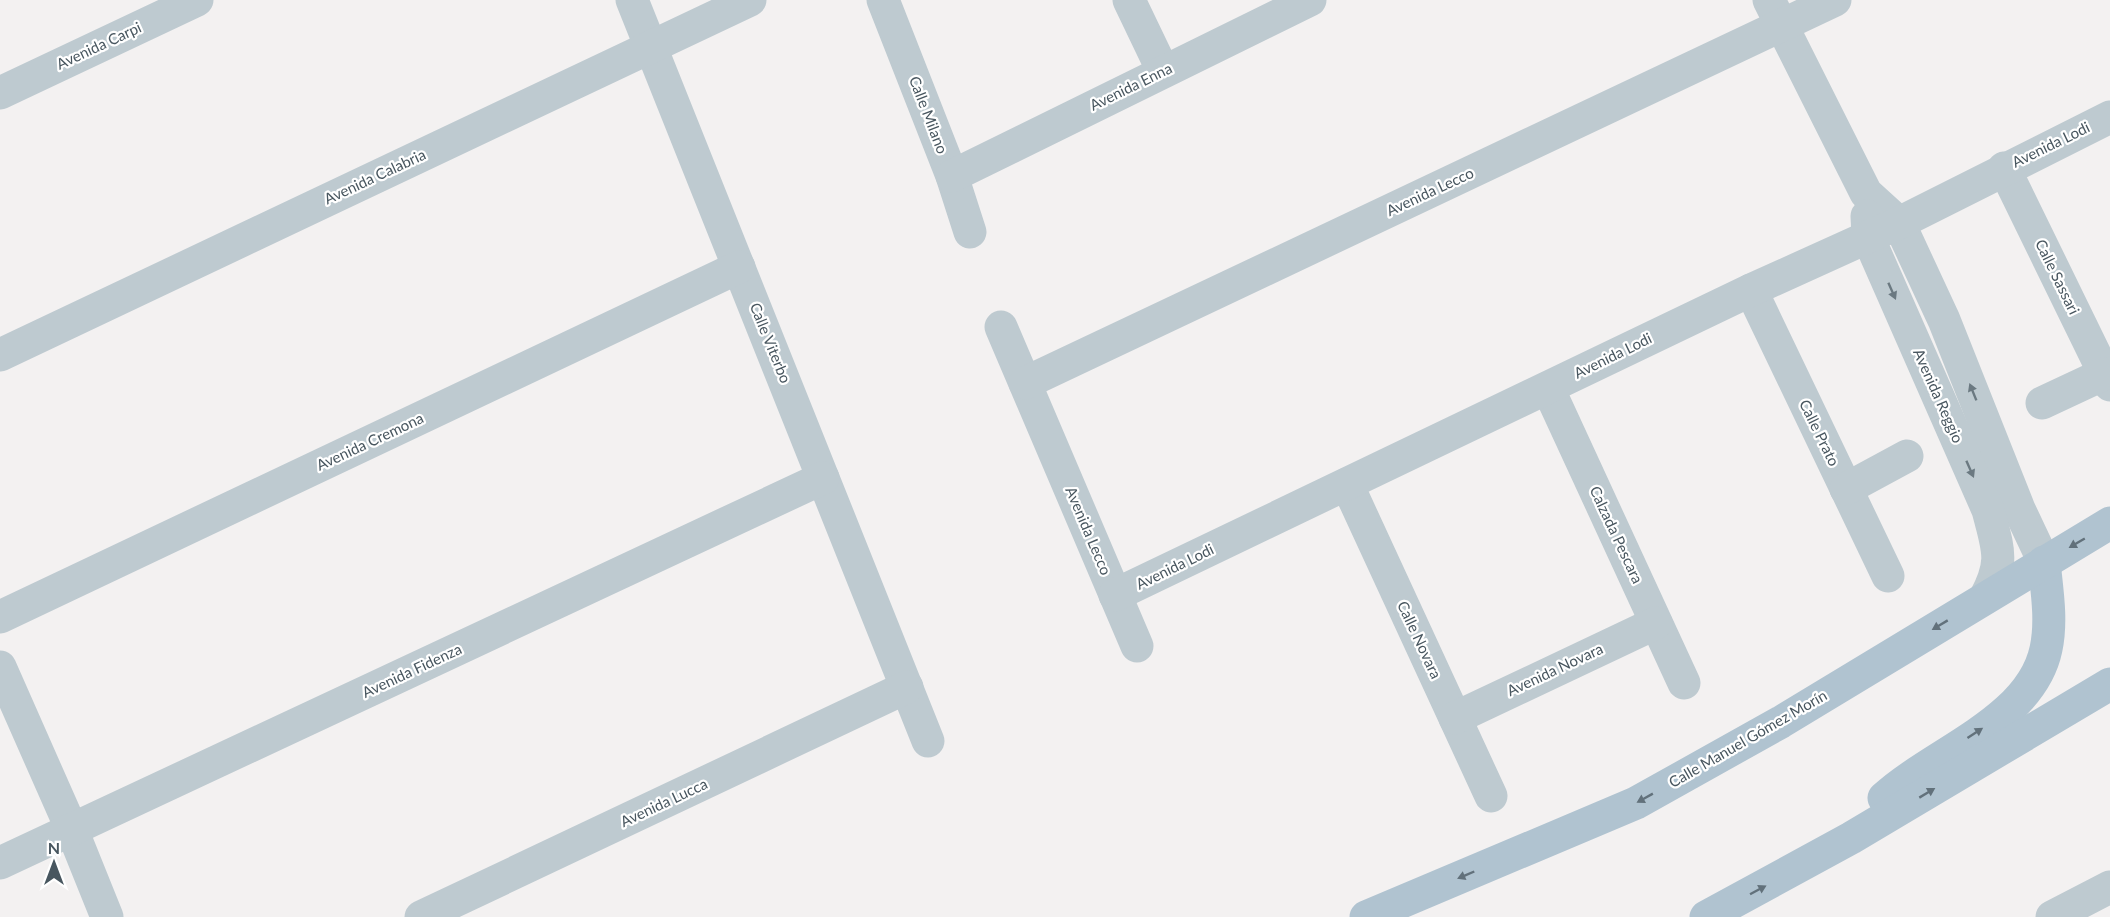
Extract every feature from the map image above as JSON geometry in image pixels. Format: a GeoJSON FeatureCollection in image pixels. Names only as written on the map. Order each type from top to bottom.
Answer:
{"type":"FeatureCollection","features":[{"type":"Feature","properties":{"kind":"main road","name":"Calle Manuel Gómez Morín"},"geometry":{"type":"LineString","coordinates":[[1366,917],[1636,803],[1781,722],[2110,523]]}},
{"type":"Feature","properties":{"kind":"main road"},"geometry":{"type":"LineString","coordinates":[[1851,838],[1872,809],[1891,791],[2010,708],[2035,680],[2046,648],[2048,630],[2044,562]]}},
{"type":"Feature","properties":{"kind":"main road"},"geometry":{"type":"LineString","coordinates":[[1706,917],[1851,838],[2110,684]]}},
{"type":"Feature","properties":{"kind":"street","name":"Avenida Carpi"},"geometry":{"type":"LineString","coordinates":[[0,93],[197,0]]}},
{"type":"Feature","properties":{"kind":"street","name":"Calle Viterbo"},"geometry":{"type":"LineString","coordinates":[[632,0],[928,741]]}},
{"type":"Feature","properties":{"kind":"street","name":"Avenida Calabria"},"geometry":{"type":"LineString","coordinates":[[0,355],[750,0]]}},
{"type":"Feature","properties":{"kind":"street","name":"Calle Milano"},"geometry":{"type":"LineString","coordinates":[[883,0],[952,176],[970,232]]}},
{"type":"Feature","properties":{"kind":"street"},"geometry":{"type":"LineString","coordinates":[[1129,0],[1163,71]]}},
{"type":"Feature","properties":{"kind":"street","name":"Avenida Enna"},"geometry":{"type":"LineString","coordinates":[[952,176],[1310,0]]}},
{"type":"Feature","properties":{"kind":"street","name":"Avenida Lecco"},"geometry":{"type":"LineString","coordinates":[[1025,383],[1775,13],[1835,0]]}},
{"type":"Feature","properties":{"kind":"street","name":"Avenida Reggio"},"geometry":{"type":"LineString","coordinates":[[1775,13],[1866,193],[1899,223],[1944,320],[2019,509],[2044,562]]}},
{"type":"Feature","properties":{"kind":"street","name":"Avenida Lodi"},"geometry":{"type":"LineString","coordinates":[[1115,595],[1751,290],[1899,223],[2004,168],[2110,117]]}},
{"type":"Feature","properties":{"kind":"street","name":"Calle Sassari"},"geometry":{"type":"LineString","coordinates":[[2004,168],[2107,379]]}},
{"type":"Feature","properties":{"kind":"street","name":"Avenida Reggio"},"geometry":{"type":"LineString","coordinates":[[1866,193],[1868,237],[1988,510],[1999,554],[1996,577],[1985,598]]}},
{"type":"Feature","properties":{"kind":"street","name":"Avenida Cremona"},"geometry":{"type":"LineString","coordinates":[[0,617],[739,267]]}},
{"type":"Feature","properties":{"kind":"street","name":"Calle Prato"},"geometry":{"type":"LineString","coordinates":[[1751,290],[1888,576]]}},
{"type":"Feature","properties":{"kind":"street","name":"Avenida Lecco"},"geometry":{"type":"LineString","coordinates":[[1001,327],[1137,646]]}},
{"type":"Feature","properties":{"kind":"street"},"geometry":{"type":"LineString","coordinates":[[2042,403],[2107,379]]}},
{"type":"Feature","properties":{"kind":"street","name":"Calzada Pescara"},"geometry":{"type":"LineString","coordinates":[[1548,388],[1684,683]]}},
{"type":"Feature","properties":{"kind":"street"},"geometry":{"type":"LineString","coordinates":[[1846,489],[1907,456]]}},
{"type":"Feature","properties":{"kind":"street","name":"Avenida Fidenza"},"geometry":{"type":"LineString","coordinates":[[0,863],[823,478]]}},
{"type":"Feature","properties":{"kind":"street","name":"Calle Novara"},"geometry":{"type":"LineString","coordinates":[[1347,484],[1491,796]]}},
{"type":"Feature","properties":{"kind":"street","name":"Avenida Novara"},"geometry":{"type":"LineString","coordinates":[[1455,718],[1656,623]]}},
{"type":"Feature","properties":{"kind":"street"},"geometry":{"type":"LineString","coordinates":[[0,667],[72,830],[107,917]]}},
{"type":"Feature","properties":{"kind":"street","name":"Avenida Lucca"},"geometry":{"type":"LineString","coordinates":[[421,917],[907,687]]}},
{"type":"Feature","properties":{"kind":"street"},"geometry":{"type":"LineString","coordinates":[[2052,917],[2110,887]]}}]}
